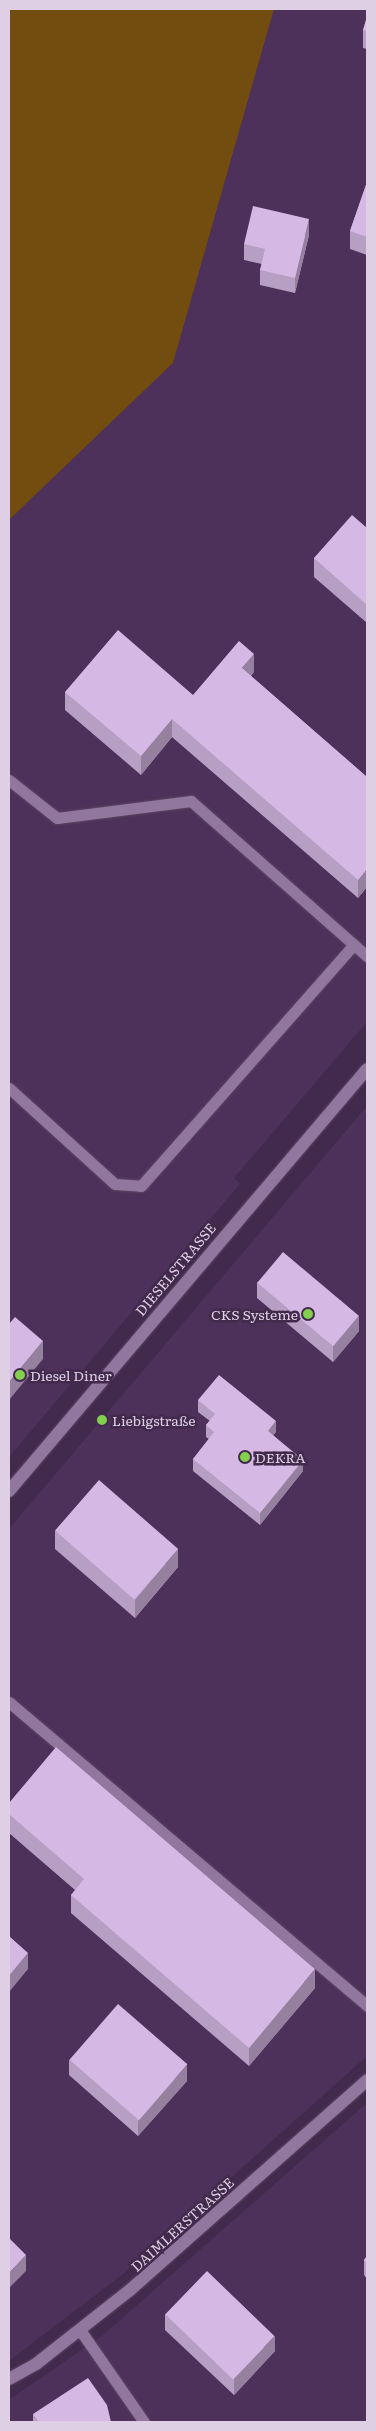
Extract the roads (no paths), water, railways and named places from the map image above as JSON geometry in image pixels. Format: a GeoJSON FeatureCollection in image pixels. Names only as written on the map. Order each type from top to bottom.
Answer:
{"type":"FeatureCollection","features":[{"type":"Feature","properties":{"kind":"street","name":"DIESELSTRASSE"},"geometry":{"type":"LineString","coordinates":[[9,1491],[367,1069]]}},
{"type":"Feature","properties":{"kind":"street","name":"DAIMLERSTRASSE"},"geometry":{"type":"LineString","coordinates":[[9,2379],[36,2364],[130,2290],[367,2080]]}},
{"type":"Feature","properties":{"kind":"lane"},"geometry":{"type":"LineString","coordinates":[[9,780],[57,818],[191,801],[367,956]]}},
{"type":"Feature","properties":{"kind":"lane"},"geometry":{"type":"LineString","coordinates":[[9,1088],[115,1184],[141,1186],[354,944]]}},
{"type":"Feature","properties":{"kind":"lane"},"geometry":{"type":"LineString","coordinates":[[9,1702],[367,2006]]}},
{"type":"Feature","properties":{"kind":"lane"},"geometry":{"type":"LineString","coordinates":[[80,2330],[144,2422]]}},
{"type":"Feature","properties":{"kind":"place","name":"CKS Systeme"},"geometry":{"type":"Point","coordinates":[308,1314]}},
{"type":"Feature","properties":{"kind":"place","name":"Diesel Diner"},"geometry":{"type":"Point","coordinates":[20,1375]}},
{"type":"Feature","properties":{"kind":"place","name":"Liebigstraße"},"geometry":{"type":"Point","coordinates":[102,1420]}},
{"type":"Feature","properties":{"kind":"place","name":"DEKRA"},"geometry":{"type":"Point","coordinates":[245,1457]}}]}
